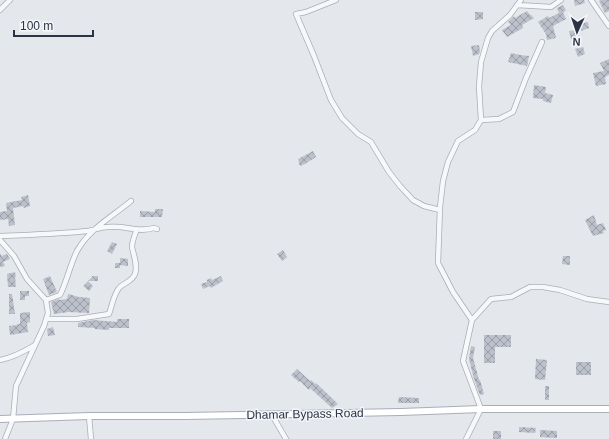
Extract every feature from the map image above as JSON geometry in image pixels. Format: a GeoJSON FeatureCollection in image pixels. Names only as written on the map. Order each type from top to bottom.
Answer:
{"type":"FeatureCollection","features":[{"type":"Feature","properties":{"kind":"main road","name":"Dhamar Bypass Road"},"geometry":{"type":"LineString","coordinates":[[0,419],[89,416],[272,415],[481,409],[609,409]]}},
{"type":"Feature","properties":{"kind":"street"},"geometry":{"type":"LineString","coordinates":[[0,10],[10,0]]}},
{"type":"Feature","properties":{"kind":"street"},"geometry":{"type":"LineString","coordinates":[[336,0],[306,12],[296,14],[331,100],[342,118],[358,134],[371,142],[389,172],[404,191],[413,200],[424,206],[440,210]]}},
{"type":"Feature","properties":{"kind":"street"},"geometry":{"type":"LineString","coordinates":[[472,320],[453,292],[438,263],[440,210],[443,181],[448,162],[458,141],[475,130],[481,120],[481,62],[488,38],[492,31],[510,15],[521,0]]}},
{"type":"Feature","properties":{"kind":"street"},"geometry":{"type":"LineString","coordinates":[[517,5],[551,7],[561,0]]}},
{"type":"Feature","properties":{"kind":"street"},"geometry":{"type":"LineString","coordinates":[[591,0],[609,26]]}},
{"type":"Feature","properties":{"kind":"street"},"geometry":{"type":"LineString","coordinates":[[481,120],[499,119],[513,112],[542,42]]}},
{"type":"Feature","properties":{"kind":"street"},"geometry":{"type":"LineString","coordinates":[[46,300],[60,295],[70,266],[86,238],[95,229],[131,201]]}},
{"type":"Feature","properties":{"kind":"street"},"geometry":{"type":"LineString","coordinates":[[0,236],[89,231],[108,226],[124,226],[137,229],[157,229]]}},
{"type":"Feature","properties":{"kind":"street"},"geometry":{"type":"LineString","coordinates":[[46,319],[77,319],[109,314],[115,294],[120,287],[134,276],[136,258],[132,246],[137,229]]}},
{"type":"Feature","properties":{"kind":"street"},"geometry":{"type":"LineString","coordinates":[[0,240],[14,256],[27,279],[46,300],[48,313],[36,345],[16,386],[12,419],[6,439]]}},
{"type":"Feature","properties":{"kind":"street"},"geometry":{"type":"LineString","coordinates":[[466,439],[481,409],[464,361],[472,320],[491,299],[510,297],[530,287],[543,287],[560,290],[588,299],[609,302]]}},
{"type":"Feature","properties":{"kind":"street"},"geometry":{"type":"LineString","coordinates":[[0,360],[36,345]]}},
{"type":"Feature","properties":{"kind":"street"},"geometry":{"type":"LineString","coordinates":[[272,415],[286,439]]}},
{"type":"Feature","properties":{"kind":"street"},"geometry":{"type":"LineString","coordinates":[[89,416],[91,439]]}},
{"type":"Feature","properties":{"kind":"building"},"geometry":{"type":"Polygon","coordinates":[[[574,0],[584,0],[585,3],[575,6],[574,0]]]}},
{"type":"Feature","properties":{"kind":"building"},"geometry":{"type":"Polygon","coordinates":[[[609,0],[609,11],[605,13],[599,1],[609,0]]]}},
{"type":"Feature","properties":{"kind":"building"},"geometry":{"type":"Polygon","coordinates":[[[563,5],[566,10],[563,12],[566,19],[553,26],[556,38],[547,40],[546,34],[538,22],[548,16],[549,18],[559,13],[557,8],[563,5]]]}},
{"type":"Feature","properties":{"kind":"building"},"geometry":{"type":"Polygon","coordinates":[[[527,11],[534,18],[522,25],[523,28],[507,37],[502,30],[511,25],[508,22],[514,16],[515,18],[527,11]]]}},
{"type":"Feature","properties":{"kind":"building"},"geometry":{"type":"Polygon","coordinates":[[[475,12],[483,12],[483,19],[475,20],[475,12]]]}},
{"type":"Feature","properties":{"kind":"building"},"geometry":{"type":"Polygon","coordinates":[[[588,22],[589,28],[581,31],[579,24],[588,22]]]}},
{"type":"Feature","properties":{"kind":"building"},"geometry":{"type":"Polygon","coordinates":[[[577,30],[579,37],[571,39],[569,31],[577,30]]]}},
{"type":"Feature","properties":{"kind":"building"},"geometry":{"type":"Polygon","coordinates":[[[479,45],[479,54],[473,56],[471,46],[479,45]]]}},
{"type":"Feature","properties":{"kind":"building"},"geometry":{"type":"Polygon","coordinates":[[[583,47],[585,54],[578,57],[575,49],[583,47]]]}},
{"type":"Feature","properties":{"kind":"building"},"geometry":{"type":"Polygon","coordinates":[[[511,53],[529,56],[527,66],[508,62],[511,53]]]}},
{"type":"Feature","properties":{"kind":"building"},"geometry":{"type":"Polygon","coordinates":[[[609,59],[609,75],[605,77],[606,84],[596,86],[593,73],[604,71],[600,63],[609,59]]]}},
{"type":"Feature","properties":{"kind":"building"},"geometry":{"type":"Polygon","coordinates":[[[534,85],[546,87],[545,93],[553,95],[551,103],[543,101],[543,99],[533,98],[534,85]]]}},
{"type":"Feature","properties":{"kind":"building"},"geometry":{"type":"Polygon","coordinates":[[[313,151],[316,157],[300,166],[298,159],[313,151]]]}},
{"type":"Feature","properties":{"kind":"building"},"geometry":{"type":"Polygon","coordinates":[[[28,195],[30,206],[24,208],[23,206],[13,208],[15,225],[9,226],[8,219],[0,220],[0,212],[7,211],[6,203],[22,200],[21,197],[28,195]]]}},
{"type":"Feature","properties":{"kind":"building"},"geometry":{"type":"Polygon","coordinates":[[[155,209],[163,209],[162,217],[140,217],[140,211],[155,212],[155,209]]]}},
{"type":"Feature","properties":{"kind":"building"},"geometry":{"type":"Polygon","coordinates":[[[594,215],[597,225],[603,223],[606,230],[603,231],[604,233],[593,236],[585,220],[594,215]]]}},
{"type":"Feature","properties":{"kind":"building"},"geometry":{"type":"Polygon","coordinates":[[[112,242],[117,244],[112,254],[107,251],[112,242]]]}},
{"type":"Feature","properties":{"kind":"building"},"geometry":{"type":"Polygon","coordinates":[[[283,250],[287,257],[282,261],[277,254],[283,250]]]}},
{"type":"Feature","properties":{"kind":"building"},"geometry":{"type":"Polygon","coordinates":[[[0,254],[1,256],[7,254],[10,259],[3,262],[5,266],[0,267],[0,254]]]}},
{"type":"Feature","properties":{"kind":"building"},"geometry":{"type":"Polygon","coordinates":[[[563,256],[570,256],[570,265],[562,264],[563,256]]]}},
{"type":"Feature","properties":{"kind":"building"},"geometry":{"type":"Polygon","coordinates":[[[120,258],[128,259],[128,266],[120,265],[120,268],[115,268],[115,263],[120,263],[120,258]]]}},
{"type":"Feature","properties":{"kind":"building"},"geometry":{"type":"Polygon","coordinates":[[[15,272],[16,287],[8,287],[7,274],[15,272]]]}},
{"type":"Feature","properties":{"kind":"building"},"geometry":{"type":"Polygon","coordinates":[[[50,276],[57,292],[49,295],[43,279],[50,276]]]}},
{"type":"Feature","properties":{"kind":"building"},"geometry":{"type":"Polygon","coordinates":[[[92,276],[98,276],[98,281],[88,281],[92,276]]]}},
{"type":"Feature","properties":{"kind":"building"},"geometry":{"type":"Polygon","coordinates":[[[221,276],[223,281],[211,288],[210,286],[203,289],[201,284],[207,282],[207,280],[211,278],[212,280],[221,276]]]}},
{"type":"Feature","properties":{"kind":"building"},"geometry":{"type":"Polygon","coordinates":[[[88,281],[93,286],[89,291],[83,286],[88,281]]]}},
{"type":"Feature","properties":{"kind":"building"},"geometry":{"type":"Polygon","coordinates":[[[20,291],[29,291],[29,296],[25,296],[25,300],[20,300],[20,291]]]}},
{"type":"Feature","properties":{"kind":"building"},"geometry":{"type":"Polygon","coordinates":[[[9,294],[12,294],[15,314],[9,314],[9,294]]]}},
{"type":"Feature","properties":{"kind":"building"},"geometry":{"type":"Polygon","coordinates":[[[68,294],[90,298],[89,313],[68,312],[54,314],[51,302],[59,299],[67,299],[68,294]]]}},
{"type":"Feature","properties":{"kind":"building"},"geometry":{"type":"Polygon","coordinates":[[[30,312],[30,322],[27,323],[28,332],[10,335],[9,326],[20,324],[20,313],[30,312]]]}},
{"type":"Feature","properties":{"kind":"building"},"geometry":{"type":"Polygon","coordinates":[[[117,319],[129,319],[129,328],[109,328],[109,330],[78,327],[78,323],[93,320],[117,322],[117,319]]]}},
{"type":"Feature","properties":{"kind":"building"},"geometry":{"type":"Polygon","coordinates":[[[53,327],[55,335],[48,336],[47,329],[53,327]]]}},
{"type":"Feature","properties":{"kind":"building"},"geometry":{"type":"Polygon","coordinates":[[[484,335],[511,335],[511,347],[495,347],[495,363],[484,363],[484,335]]]}},
{"type":"Feature","properties":{"kind":"building"},"geometry":{"type":"Polygon","coordinates":[[[471,346],[475,347],[473,358],[484,394],[480,395],[469,359],[471,346]]]}},
{"type":"Feature","properties":{"kind":"building"},"geometry":{"type":"Polygon","coordinates":[[[536,359],[547,360],[545,380],[535,379],[536,359]]]}},
{"type":"Feature","properties":{"kind":"building"},"geometry":{"type":"Polygon","coordinates":[[[576,362],[591,362],[591,375],[576,375],[576,362]]]}},
{"type":"Feature","properties":{"kind":"building"},"geometry":{"type":"Polygon","coordinates":[[[297,369],[310,381],[311,380],[315,384],[316,383],[338,404],[332,408],[310,388],[309,390],[300,381],[299,382],[291,375],[297,369]]]}},
{"type":"Feature","properties":{"kind":"building"},"geometry":{"type":"Polygon","coordinates":[[[545,386],[549,386],[549,400],[545,400],[545,386]]]}},
{"type":"Feature","properties":{"kind":"building"},"geometry":{"type":"Polygon","coordinates":[[[399,397],[419,398],[419,403],[398,403],[399,397]]]}},
{"type":"Feature","properties":{"kind":"building"},"geometry":{"type":"Polygon","coordinates":[[[519,427],[536,428],[535,433],[519,432],[519,427]]]}},
{"type":"Feature","properties":{"kind":"building"},"geometry":{"type":"Polygon","coordinates":[[[540,430],[557,431],[557,438],[540,437],[540,430]]]}},
{"type":"Feature","properties":{"kind":"building"},"geometry":{"type":"Polygon","coordinates":[[[493,431],[501,431],[501,439],[493,439],[493,431]]]}}]}
